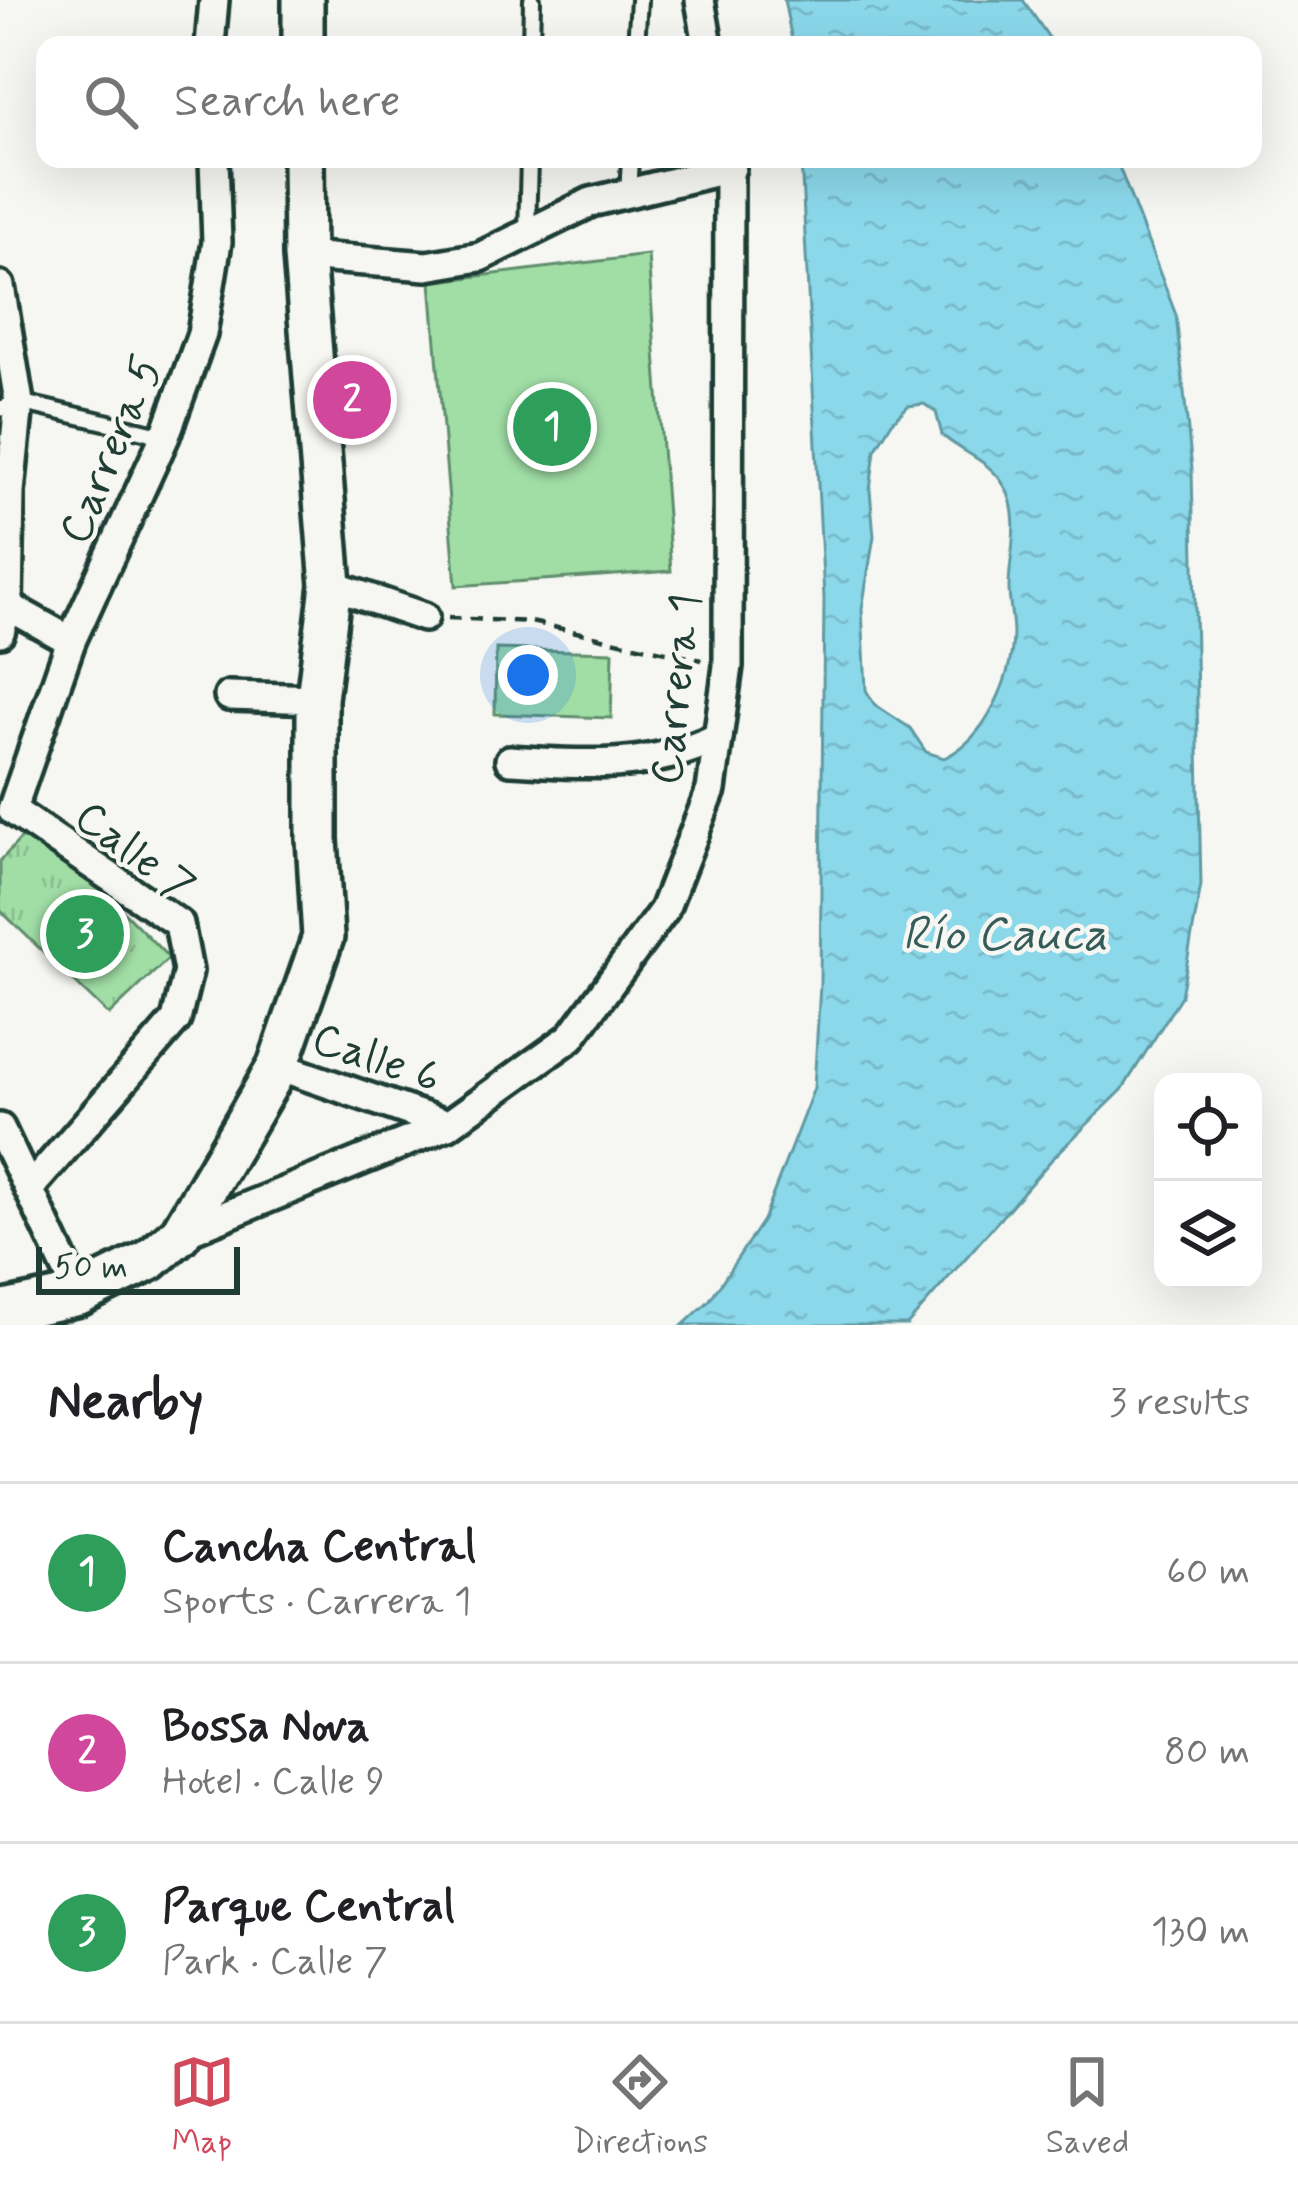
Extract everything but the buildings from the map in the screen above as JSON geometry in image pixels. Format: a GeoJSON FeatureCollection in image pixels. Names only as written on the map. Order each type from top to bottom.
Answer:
{"type":"FeatureCollection","features":[{"type":"Feature","properties":{"kind":"street"},"geometry":{"type":"LineString","coordinates":[[211,36],[214,0]]}},
{"type":"Feature","properties":{"kind":"street"},"geometry":{"type":"LineString","coordinates":[[303,0],[303,36]]}},
{"type":"Feature","properties":{"kind":"street"},"geometry":{"type":"LineString","coordinates":[[700,0],[706,36]]}},
{"type":"Feature","properties":{"kind":"street","name":"Carrera 5"},"geometry":{"type":"LineString","coordinates":[[6,818],[71,641],[165,436],[202,334],[217,242],[214,168]]}},
{"type":"Feature","properties":{"kind":"street"},"geometry":{"type":"LineString","coordinates":[[0,1312],[79,1295],[150,1260],[180,1234],[278,1066],[322,937],[317,699],[331,585],[304,256],[303,168]]}},
{"type":"Feature","properties":{"kind":"street"},"geometry":{"type":"LineString","coordinates":[[304,256],[428,266],[480,256],[590,202],[713,168]]}},
{"type":"Feature","properties":{"kind":"street","name":"Carrera 1"},"geometry":{"type":"LineString","coordinates":[[180,1234],[448,1125],[571,1037],[664,910],[711,790],[728,666],[730,168]]}},
{"type":"Feature","properties":{"kind":"street"},"geometry":{"type":"LineString","coordinates":[[0,286],[11,479],[4,619],[71,641]]}},
{"type":"Feature","properties":{"kind":"street"},"geometry":{"type":"LineString","coordinates":[[331,585],[424,617]]}},
{"type":"Feature","properties":{"kind":"street"},"geometry":{"type":"LineString","coordinates":[[229,696],[317,699]]}},
{"type":"Feature","properties":{"kind":"street"},"geometry":{"type":"LineString","coordinates":[[510,760],[635,764],[690,751],[718,737]]}},
{"type":"Feature","properties":{"kind":"street","name":"Calle 7"},"geometry":{"type":"LineString","coordinates":[[6,818],[179,924],[188,971],[176,1020],[29,1189]]}},
{"type":"Feature","properties":{"kind":"street","name":"Calle 6"},"geometry":{"type":"LineString","coordinates":[[278,1066],[448,1125]]}},
{"type":"Feature","properties":{"kind":"street"},"geometry":{"type":"LineString","coordinates":[[0,1128],[79,1295]]}},
{"type":"Feature","properties":{"kind":"lane"},"geometry":{"type":"LineString","coordinates":[[531,36],[532,0]]}},
{"type":"Feature","properties":{"kind":"lane"},"geometry":{"type":"LineString","coordinates":[[637,36],[639,0]]}},
{"type":"Feature","properties":{"kind":"lane"},"geometry":{"type":"LineString","coordinates":[[527,234],[529,168]]}},
{"type":"Feature","properties":{"kind":"lane"},"geometry":{"type":"LineString","coordinates":[[628,193],[629,168]]}},
{"type":"Feature","properties":{"kind":"lane"},"geometry":{"type":"LineString","coordinates":[[9,405],[165,436]]}},
{"type":"Feature","properties":{"kind":"path"},"geometry":{"type":"LineString","coordinates":[[424,617],[532,622],[728,666]]}},
{"type":"Feature","properties":{"kind":"green space"},"geometry":{"type":"Polygon","coordinates":[[[648,255],[671,571],[456,586],[431,282],[648,255]]]}},
{"type":"Feature","properties":{"kind":"green space"},"geometry":{"type":"Polygon","coordinates":[[[496,649],[613,652],[611,718],[495,714],[496,649]]]}},
{"type":"Feature","properties":{"kind":"green space"},"geometry":{"type":"Polygon","coordinates":[[[36,822],[169,958],[109,1015],[0,910],[0,861],[36,822]]]}},
{"type":"Feature","properties":{"kind":"water"},"geometry":{"type":"Polygon","coordinates":[[[784,0],[1023,0],[1048,36],[791,36],[784,0]]]}},
{"type":"Feature","properties":{"kind":"water","name":"Río Cauca"},"geometry":{"type":"Polygon","coordinates":[[[801,168],[1119,168],[1176,315],[1192,469],[1201,885],[1181,996],[1122,1090],[1053,1158],[907,1325],[683,1325],[709,1301],[763,1220],[814,1088],[820,985],[824,598],[801,168]],[[924,404],[908,406],[875,450],[870,490],[874,536],[862,609],[866,690],[874,704],[910,728],[926,752],[944,758],[984,722],[1008,670],[1014,524],[1010,499],[999,478],[942,435],[936,412],[924,404]]]}},
{"type":"Feature","properties":{"kind":"place","name":"Bossa Nova"},"geometry":{"type":"Point","coordinates":[352,400]}},
{"type":"Feature","properties":{"kind":"place","name":"Cancha Central"},"geometry":{"type":"Point","coordinates":[552,427]}},
{"type":"Feature","properties":{"kind":"place","name":"Parque Central"},"geometry":{"type":"Point","coordinates":[85,934]}}]}
